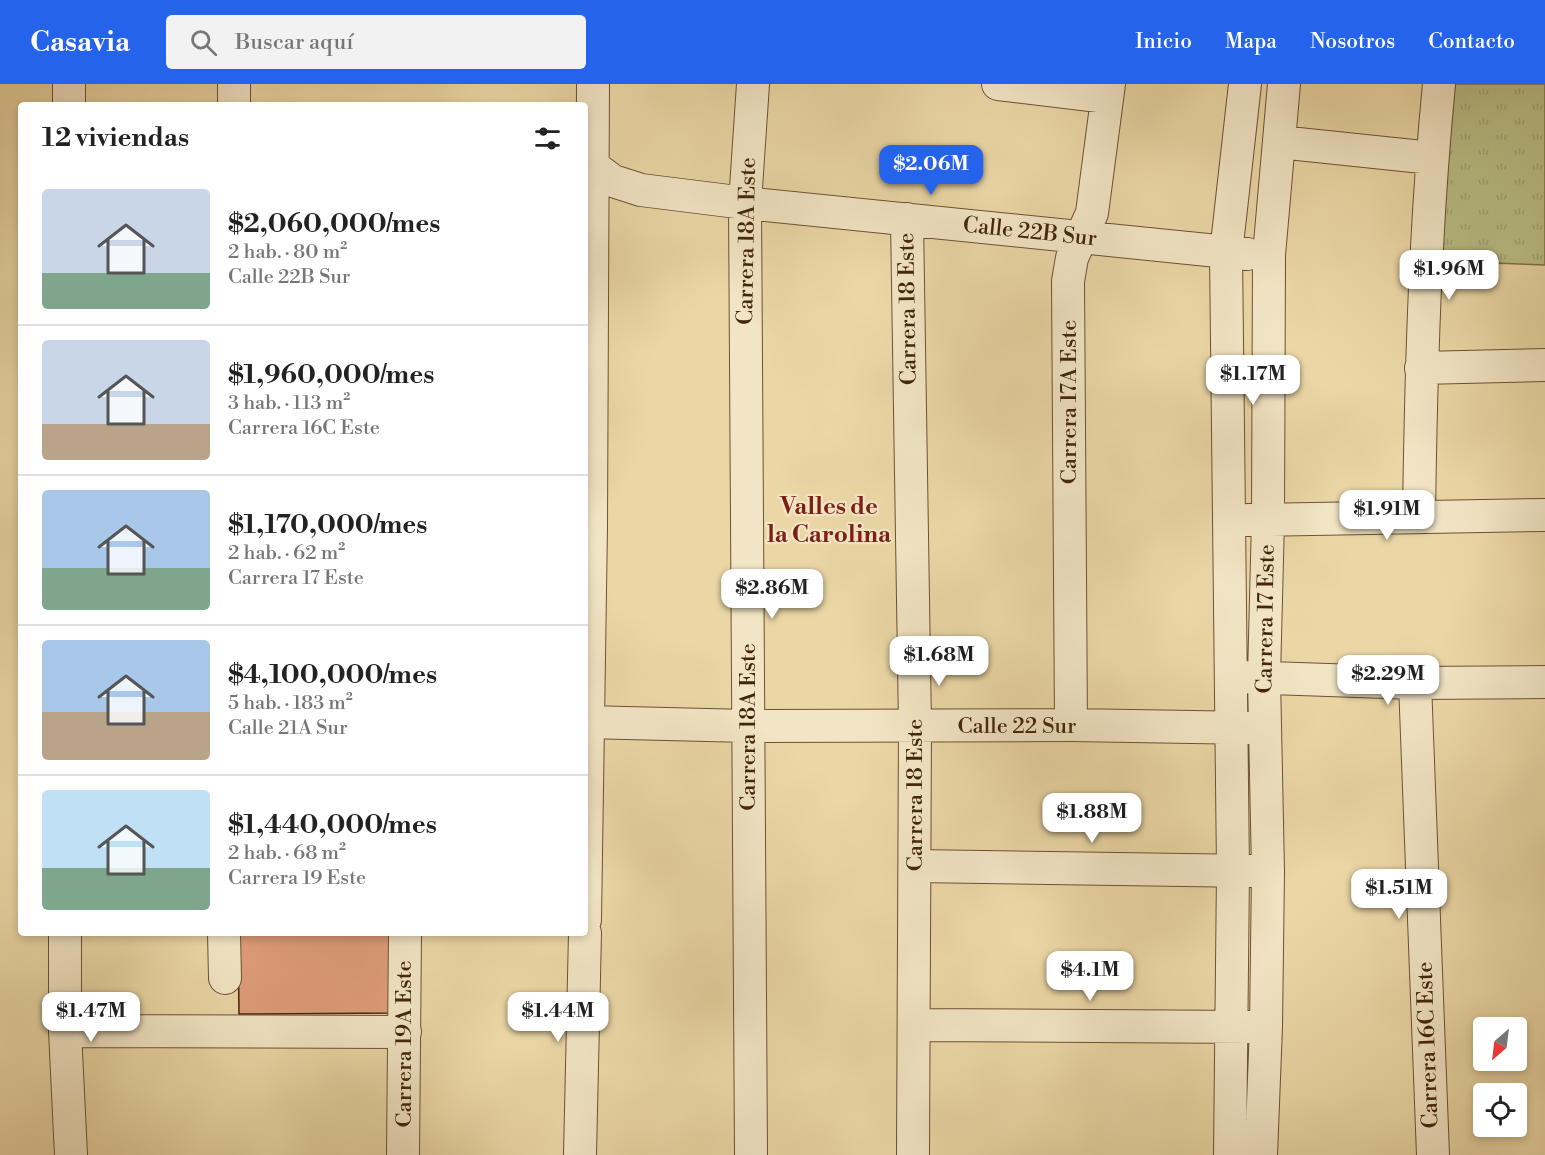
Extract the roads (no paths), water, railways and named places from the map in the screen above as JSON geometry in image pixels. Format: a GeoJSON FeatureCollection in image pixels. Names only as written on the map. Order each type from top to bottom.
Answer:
{"type":"FeatureCollection","features":[{"type":"Feature","properties":{"kind":"street"},"geometry":{"type":"LineString","coordinates":[[69,84],[69,102]]}},
{"type":"Feature","properties":{"kind":"street"},"geometry":{"type":"LineString","coordinates":[[234,84],[234,102]]}},
{"type":"Feature","properties":{"kind":"street"},"geometry":{"type":"LineString","coordinates":[[588,524],[588,162],[593,84]]}},
{"type":"Feature","properties":{"kind":"street","name":"Carrera 18A Este"},"geometry":{"type":"LineString","coordinates":[[751,1155],[745,203],[753,84]]}},
{"type":"Feature","properties":{"kind":"street"},"geometry":{"type":"LineString","coordinates":[[998,84],[1108,91]]}},
{"type":"Feature","properties":{"kind":"street","name":"Carrera 17 Este"},"geometry":{"type":"LineString","coordinates":[[1230,1155],[1233,871],[1226,253],[1245,84]]}},
{"type":"Feature","properties":{"kind":"street","name":"Carrera 17 Este"},"geometry":{"type":"LineString","coordinates":[[1261,1155],[1266,1027],[1268,872],[1264,677],[1268,520],[1269,255],[1284,84]]}},
{"type":"Feature","properties":{"kind":"street"},"geometry":{"type":"LineString","coordinates":[[1419,516],[1421,368],[1432,158],[1439,84]]}},
{"type":"Feature","properties":{"kind":"street","name":"Carrera 17A Este"},"geometry":{"type":"LineString","coordinates":[[1071,725],[1068,280],[1072,258],[1092,213],[1108,91]]}},
{"type":"Feature","properties":{"kind":"street"},"geometry":{"type":"LineString","coordinates":[[1279,142],[1432,158]]}},
{"type":"Feature","properties":{"kind":"street","name":"Calle 22B Sur"},"geometry":{"type":"LineString","coordinates":[[588,162],[614,181],[641,190],[1226,253],[1269,255]]}},
{"type":"Feature","properties":{"kind":"street","name":"Carrera 18 Este"},"geometry":{"type":"LineString","coordinates":[[907,219],[915,726],[913,1155]]}},
{"type":"Feature","properties":{"kind":"street"},"geometry":{"type":"LineString","coordinates":[[1421,368],[1545,365]]}},
{"type":"Feature","properties":{"kind":"street"},"geometry":{"type":"LineString","coordinates":[[1229,520],[1545,515]]}},
{"type":"Feature","properties":{"kind":"street"},"geometry":{"type":"LineString","coordinates":[[1231,677],[1415,682],[1545,682]]}},
{"type":"Feature","properties":{"kind":"street","name":"Carrera 16C Este"},"geometry":{"type":"LineString","coordinates":[[1415,682],[1432,1155]]}},
{"type":"Feature","properties":{"kind":"street","name":"Calle 22 Sur"},"geometry":{"type":"LineString","coordinates":[[588,722],[748,726],[1071,725],[1266,729]]}},
{"type":"Feature","properties":{"kind":"street"},"geometry":{"type":"LineString","coordinates":[[915,866],[1268,872]]}},
{"type":"Feature","properties":{"kind":"street"},"geometry":{"type":"LineString","coordinates":[[65,936],[65,1031],[71,1155]]}},
{"type":"Feature","properties":{"kind":"street"},"geometry":{"type":"LineString","coordinates":[[224,936],[225,978]]}},
{"type":"Feature","properties":{"kind":"street","name":"Carrera 19A Este"},"geometry":{"type":"LineString","coordinates":[[404,1155],[405,936]]}},
{"type":"Feature","properties":{"kind":"street"},"geometry":{"type":"LineString","coordinates":[[580,1155],[585,936]]}},
{"type":"Feature","properties":{"kind":"street"},"geometry":{"type":"LineString","coordinates":[[914,1024],[1266,1027]]}},
{"type":"Feature","properties":{"kind":"street"},"geometry":{"type":"LineString","coordinates":[[65,1031],[405,1032]]}},
{"type":"Feature","properties":{"kind":"district","name":"Valles de la Carolina"},"geometry":{"type":"Point","coordinates":[829,521]}}]}
